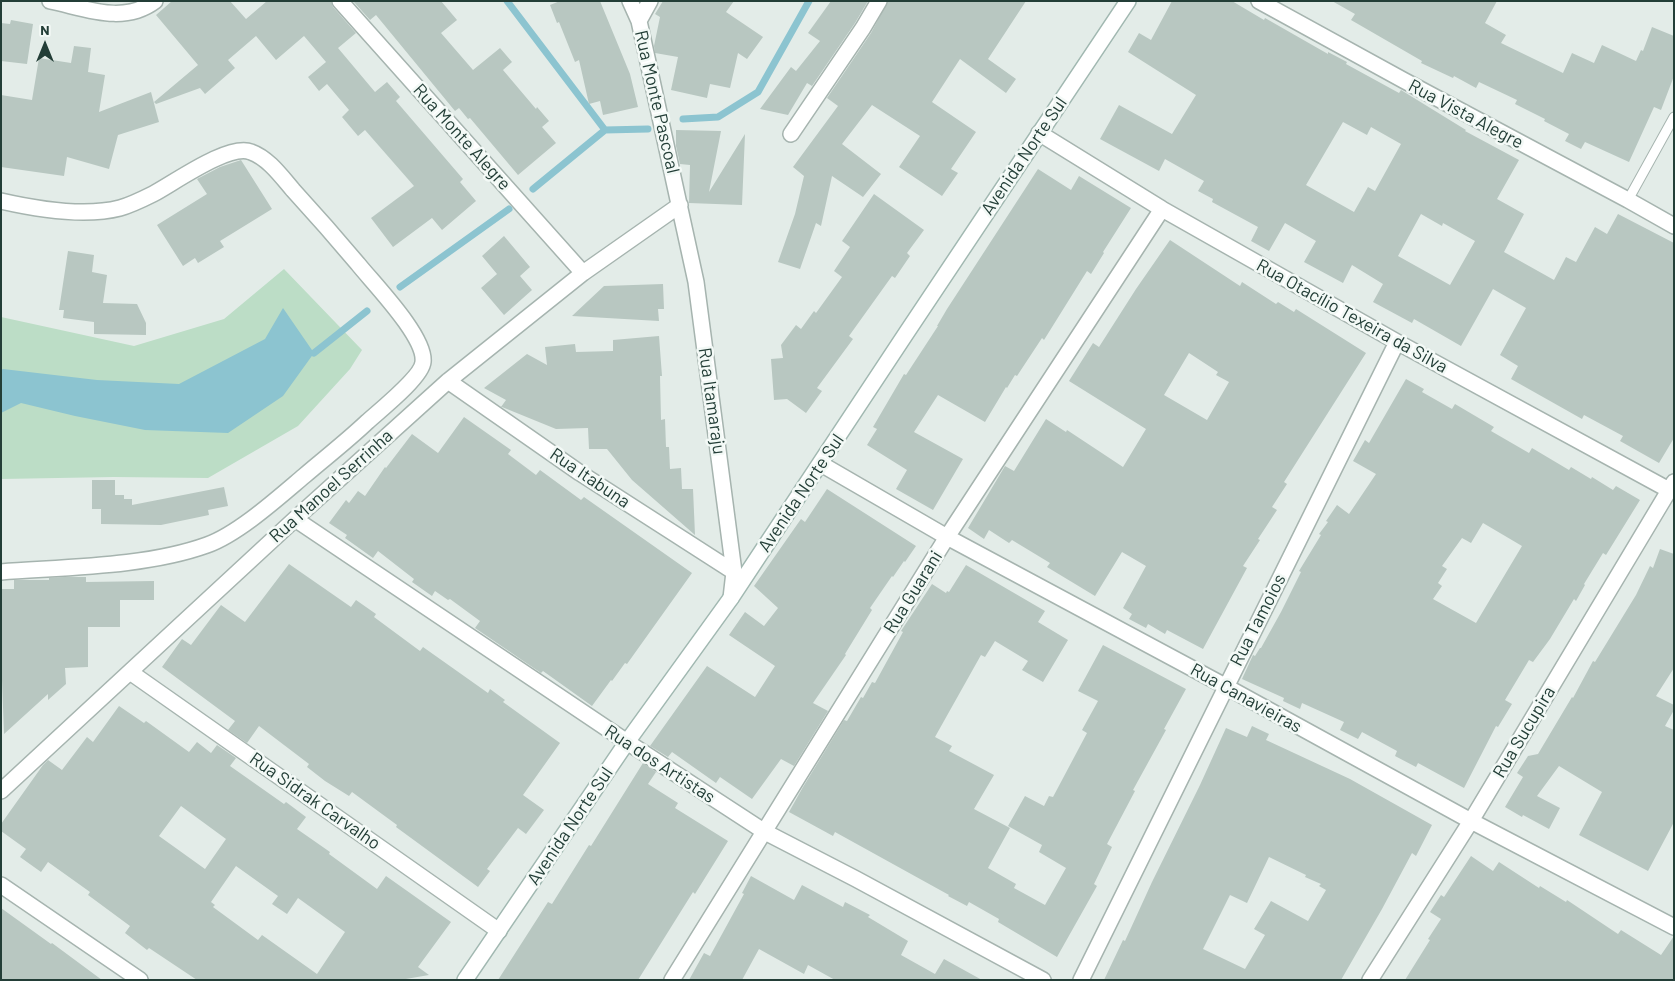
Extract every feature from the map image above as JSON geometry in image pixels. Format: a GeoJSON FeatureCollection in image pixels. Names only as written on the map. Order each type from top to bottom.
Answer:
{"type":"FeatureCollection","features":[{"type":"Feature","properties":{"kind":"street"},"geometry":{"type":"LineString","coordinates":[[50,1],[75,4],[110,14],[125,14],[145,8],[155,1]]}},
{"type":"Feature","properties":{"kind":"street","name":"Rua Monte Alegre"},"geometry":{"type":"LineString","coordinates":[[340,1],[583,274]]}},
{"type":"Feature","properties":{"kind":"street","name":"Rua Monte Pascoal"},"geometry":{"type":"LineString","coordinates":[[630,1],[639,21],[680,205]]}},
{"type":"Feature","properties":{"kind":"street"},"geometry":{"type":"LineString","coordinates":[[639,21],[650,1]]}},
{"type":"Feature","properties":{"kind":"street"},"geometry":{"type":"LineString","coordinates":[[791,134],[863,28],[879,1]]}},
{"type":"Feature","properties":{"kind":"street","name":"Avenida Norte Sul"},"geometry":{"type":"LineString","coordinates":[[465,980],[627,742],[732,598],[1128,1]]}},
{"type":"Feature","properties":{"kind":"street","name":"Rua Vista Alegre"},"geometry":{"type":"LineString","coordinates":[[1259,1],[1674,226]]}},
{"type":"Feature","properties":{"kind":"street","name":"Rua Otacílio Texeira da Silva"},"geometry":{"type":"LineString","coordinates":[[1039,133],[1162,209],[1397,342],[1671,486]]}},
{"type":"Feature","properties":{"kind":"street"},"geometry":{"type":"LineString","coordinates":[[1,201],[68,211],[97,213],[122,207],[152,194],[213,160],[233,152],[247,150],[260,155],[328,228],[410,327],[423,354],[423,365],[406,387],[275,501],[235,531],[209,545],[174,555],[128,562],[1,572]]}},
{"type":"Feature","properties":{"kind":"street","name":"Rua Manoel Serrinha"},"geometry":{"type":"LineString","coordinates":[[1,791],[295,519],[448,381],[583,274],[680,205]]}},
{"type":"Feature","properties":{"kind":"street","name":"Rua Itamaraju"},"geometry":{"type":"LineString","coordinates":[[680,205],[696,282],[734,572],[732,598]]}},
{"type":"Feature","properties":{"kind":"street","name":"Rua Guarani"},"geometry":{"type":"LineString","coordinates":[[672,980],[947,537],[1162,209]]}},
{"type":"Feature","properties":{"kind":"street","name":"Rua Tamoios"},"geometry":{"type":"LineString","coordinates":[[1081,980],[1397,342]]}},
{"type":"Feature","properties":{"kind":"street","name":"Rua Itabuna"},"geometry":{"type":"LineString","coordinates":[[448,381],[580,473],[734,572]]}},
{"type":"Feature","properties":{"kind":"street","name":"Rua Canavieiras"},"geometry":{"type":"LineString","coordinates":[[821,464],[947,537],[1225,686],[1470,821],[1674,927]]}},
{"type":"Feature","properties":{"kind":"street","name":"Rua Sucupira"},"geometry":{"type":"LineString","coordinates":[[1370,980],[1470,821],[1671,486]]}},
{"type":"Feature","properties":{"kind":"street","name":"Rua dos Artistas"},"geometry":{"type":"LineString","coordinates":[[295,519],[627,742],[765,832],[1043,980]]}},
{"type":"Feature","properties":{"kind":"street","name":"Rua Sidrak Carvalho"},"geometry":{"type":"LineString","coordinates":[[130,672],[499,931]]}},
{"type":"Feature","properties":{"kind":"street"},"geometry":{"type":"LineString","coordinates":[[1,885],[140,980]]}},
{"type":"Feature","properties":{"kind":"lane"},"geometry":{"type":"LineString","coordinates":[[1628,200],[1674,117]]}},
{"type":"Feature","properties":{"kind":"green space"},"geometry":{"type":"Polygon","coordinates":[[[284,269],[362,350],[350,369],[298,426],[208,478],[1,479],[1,317],[134,346],[224,319],[284,269]]]}},
{"type":"Feature","properties":{"kind":"water"},"geometry":{"type":"Polygon","coordinates":[[[283,308],[314,353],[283,396],[228,433],[145,430],[21,403],[1,413],[1,370],[3,369],[97,380],[179,384],[265,339],[283,308]]]}},
{"type":"Feature","properties":{"kind":"building"},"geometry":{"type":"Polygon","coordinates":[[[172,1],[230,1],[246,19],[267,1],[331,1],[333,7],[356,33],[338,48],[375,92],[387,82],[400,97],[396,101],[463,179],[460,182],[476,201],[442,230],[432,218],[393,247],[371,218],[414,186],[365,130],[358,136],[342,117],[349,110],[327,84],[319,91],[308,77],[326,62],[304,36],[276,60],[256,36],[228,60],[235,68],[205,94],[200,88],[156,104],[154,102],[198,65],[156,15],[172,1]]]}},
{"type":"Feature","properties":{"kind":"building"},"geometry":{"type":"Polygon","coordinates":[[[353,1],[441,1],[457,20],[441,33],[473,70],[500,48],[512,62],[503,70],[536,109],[537,107],[549,121],[542,127],[556,143],[518,175],[470,118],[468,119],[459,108],[455,111],[376,15],[370,20],[353,1]]]}},
{"type":"Feature","properties":{"kind":"building"},"geometry":{"type":"Polygon","coordinates":[[[560,1],[600,1],[630,74],[638,107],[603,115],[600,101],[589,104],[579,60],[575,62],[550,5],[560,1]]]}},
{"type":"Feature","properties":{"kind":"building"},"geometry":{"type":"Polygon","coordinates":[[[663,1],[734,1],[726,12],[763,37],[747,59],[738,53],[730,88],[710,84],[707,98],[671,90],[678,57],[655,53],[654,46],[660,17],[655,14],[663,1]]]}},
{"type":"Feature","properties":{"kind":"building"},"geometry":{"type":"Polygon","coordinates":[[[831,1],[868,1],[812,86],[807,83],[788,115],[760,109],[791,67],[796,71],[820,41],[808,33],[831,1]]]}},
{"type":"Feature","properties":{"kind":"building"},"geometry":{"type":"Polygon","coordinates":[[[888,1],[1026,1],[988,59],[1016,79],[1006,93],[960,59],[932,102],[976,132],[951,169],[958,173],[942,196],[899,167],[920,136],[872,105],[842,144],[881,174],[863,197],[832,176],[821,226],[816,223],[800,269],[778,262],[795,214],[804,176],[793,167],[838,106],[827,98],[871,33],[888,1]]]}},
{"type":"Feature","properties":{"kind":"building"},"geometry":{"type":"Polygon","coordinates":[[[1172,1],[1232,1],[1328,54],[1328,52],[1347,62],[1346,64],[1399,93],[1401,90],[1465,131],[1519,160],[1497,199],[1524,214],[1504,252],[1554,280],[1566,257],[1576,262],[1595,227],[1607,234],[1618,214],[1674,243],[1674,438],[1659,463],[1620,441],[1623,436],[1584,415],[1582,419],[1511,379],[1518,366],[1500,355],[1526,308],[1493,289],[1461,346],[1414,319],[1412,323],[1373,302],[1383,284],[1352,265],[1343,283],[1304,262],[1316,241],[1285,223],[1269,251],[1251,241],[1258,227],[1212,202],[1213,199],[1198,191],[1204,181],[1165,159],[1159,171],[1100,139],[1119,105],[1172,134],[1196,95],[1128,52],[1139,33],[1151,40],[1172,1]],[[1343,122],[1306,185],[1354,212],[1368,187],[1375,191],[1401,144],[1371,127],[1367,135],[1343,122]],[[1421,214],[1398,256],[1450,285],[1475,241],[1443,223],[1442,226],[1421,214]]]}},
{"type":"Feature","properties":{"kind":"building"},"geometry":{"type":"Polygon","coordinates":[[[1332,1],[1497,1],[1485,23],[1506,35],[1501,43],[1563,73],[1572,53],[1594,63],[1602,45],[1636,61],[1641,50],[1643,51],[1652,27],[1674,36],[1674,76],[1661,110],[1654,107],[1629,162],[1585,142],[1581,149],[1565,141],[1569,134],[1515,104],[1517,100],[1479,82],[1476,88],[1454,76],[1453,78],[1421,63],[1422,61],[1351,20],[1355,14],[1332,1]]]}},
{"type":"Feature","properties":{"kind":"building"},"geometry":{"type":"Polygon","coordinates":[[[11,20],[33,24],[27,64],[1,61],[1,23],[10,24],[11,20]]]}},
{"type":"Feature","properties":{"kind":"building"},"geometry":{"type":"Polygon","coordinates":[[[74,46],[91,48],[88,72],[105,75],[99,112],[151,92],[159,122],[118,135],[109,169],[67,157],[64,176],[1,167],[1,95],[32,100],[39,58],[71,63],[74,46]]]}},
{"type":"Feature","properties":{"kind":"building"},"geometry":{"type":"Polygon","coordinates":[[[676,130],[721,131],[709,192],[745,134],[742,205],[689,203],[690,165],[680,164],[676,146],[676,130]]]}},
{"type":"Feature","properties":{"kind":"building"},"geometry":{"type":"Polygon","coordinates":[[[241,160],[272,209],[220,241],[224,247],[198,263],[195,258],[183,266],[157,225],[207,194],[197,179],[220,167],[241,160]]]}},
{"type":"Feature","properties":{"kind":"building"},"geometry":{"type":"Polygon","coordinates":[[[1038,169],[1071,190],[1079,176],[1131,208],[1091,274],[1087,271],[1044,340],[1042,338],[1017,376],[1015,375],[1006,387],[985,422],[938,395],[914,432],[963,459],[933,510],[896,489],[907,470],[867,445],[877,429],[873,427],[904,374],[906,375],[1038,169]]]}},
{"type":"Feature","properties":{"kind":"building"},"geometry":{"type":"Polygon","coordinates":[[[874,194],[924,230],[907,253],[910,256],[895,278],[892,276],[849,336],[853,339],[817,388],[822,391],[806,413],[787,399],[774,400],[771,359],[783,358],[781,345],[796,325],[801,329],[814,311],[816,313],[842,277],[834,271],[850,247],[842,241],[874,194]]]}},
{"type":"Feature","properties":{"kind":"building"},"geometry":{"type":"Polygon","coordinates":[[[504,236],[530,267],[520,276],[532,290],[504,315],[481,288],[497,274],[482,256],[504,236]]]}},
{"type":"Feature","properties":{"kind":"building"},"geometry":{"type":"Polygon","coordinates":[[[1170,240],[1240,286],[1242,282],[1276,304],[1278,302],[1294,312],[1296,309],[1366,353],[1284,482],[1287,484],[1272,507],[1277,510],[1243,566],[1247,568],[1203,649],[1167,630],[1165,634],[1148,624],[1146,628],[1129,619],[1132,614],[1123,608],[1146,566],[1122,552],[1095,596],[1047,567],[1050,563],[1012,540],[1009,543],[989,530],[984,539],[968,528],[1005,466],[1014,471],[1046,419],[1066,432],[1067,430],[1123,467],[1146,429],[1069,381],[1093,343],[1099,347],[1170,240]],[[1189,353],[1164,395],[1207,420],[1229,382],[1216,375],[1218,372],[1189,353]]]}},
{"type":"Feature","properties":{"kind":"building"},"geometry":{"type":"Polygon","coordinates":[[[68,251],[94,255],[92,272],[107,275],[103,303],[137,304],[146,323],[146,335],[94,334],[94,322],[63,318],[64,310],[59,310],[68,251]]]}},
{"type":"Feature","properties":{"kind":"building"},"geometry":{"type":"Polygon","coordinates":[[[663,284],[664,309],[658,309],[659,321],[572,316],[604,286],[663,284]]]}},
{"type":"Feature","properties":{"kind":"building"},"geometry":{"type":"Polygon","coordinates":[[[659,336],[662,376],[660,376],[661,420],[665,419],[666,447],[669,447],[670,469],[681,468],[682,489],[693,489],[695,535],[632,480],[607,449],[589,449],[588,428],[556,429],[501,407],[506,400],[484,388],[527,354],[547,365],[545,347],[575,344],[576,352],[613,351],[613,340],[659,336]]]}},
{"type":"Feature","properties":{"kind":"building"},"geometry":{"type":"Polygon","coordinates":[[[1406,379],[1424,389],[1422,392],[1452,409],[1455,404],[1494,427],[1491,431],[1529,453],[1532,448],[1569,470],[1571,467],[1613,490],[1616,486],[1640,500],[1606,555],[1603,553],[1576,601],[1574,599],[1550,639],[1533,662],[1529,660],[1505,700],[1512,704],[1498,727],[1496,726],[1464,788],[1418,763],[1416,767],[1395,756],[1397,751],[1362,732],[1358,739],[1340,730],[1344,722],[1302,703],[1300,709],[1283,701],[1284,698],[1242,679],[1253,655],[1255,656],[1261,648],[1281,612],[1301,572],[1299,571],[1321,535],[1319,534],[1328,522],[1326,521],[1337,505],[1349,514],[1376,474],[1353,461],[1365,440],[1369,443],[1406,379]],[[1483,523],[1471,543],[1462,538],[1442,566],[1447,569],[1438,583],[1442,586],[1433,599],[1476,623],[1522,546],[1483,523]]]}},
{"type":"Feature","properties":{"kind":"building"},"geometry":{"type":"Polygon","coordinates":[[[464,417],[511,450],[508,454],[536,475],[540,470],[581,500],[584,497],[692,573],[627,664],[625,663],[592,706],[543,671],[541,673],[475,628],[480,621],[450,599],[448,600],[435,591],[432,596],[412,582],[414,579],[378,551],[373,558],[345,538],[347,535],[329,523],[346,500],[349,503],[358,491],[365,496],[385,467],[412,434],[438,453],[464,417]]]}},
{"type":"Feature","properties":{"kind":"building"},"geometry":{"type":"Polygon","coordinates":[[[92,480],[115,480],[115,495],[124,495],[124,499],[132,499],[132,505],[224,487],[228,506],[208,510],[209,515],[161,525],[101,524],[101,509],[92,509],[92,480]]]}},
{"type":"Feature","properties":{"kind":"building"},"geometry":{"type":"Polygon","coordinates":[[[827,489],[916,546],[870,608],[872,610],[846,655],[813,703],[828,711],[794,766],[781,759],[752,799],[720,777],[716,783],[672,752],[668,757],[650,746],[707,666],[755,697],[775,666],[729,635],[745,612],[764,626],[778,608],[754,586],[801,519],[805,522],[827,489]]]}},
{"type":"Feature","properties":{"kind":"building"},"geometry":{"type":"Polygon","coordinates":[[[1660,549],[1674,554],[1674,668],[1656,696],[1674,705],[1674,710],[1665,726],[1674,730],[1674,822],[1648,871],[1579,835],[1602,792],[1559,766],[1537,796],[1560,808],[1549,829],[1505,807],[1523,777],[1517,773],[1528,756],[1538,754],[1573,698],[1593,661],[1595,662],[1636,595],[1650,566],[1653,568],[1660,549]]]}},
{"type":"Feature","properties":{"kind":"building"},"geometry":{"type":"Polygon","coordinates":[[[289,564],[351,607],[356,600],[376,614],[374,617],[420,651],[423,647],[488,693],[490,689],[505,700],[503,702],[560,743],[523,795],[544,810],[526,834],[518,828],[487,869],[490,871],[478,887],[352,792],[349,796],[325,781],[307,767],[309,764],[259,726],[247,743],[228,730],[235,721],[162,667],[182,639],[191,645],[221,605],[245,622],[289,564]]]}},
{"type":"Feature","properties":{"kind":"building"},"geometry":{"type":"Polygon","coordinates":[[[966,565],[1045,611],[1038,622],[1068,640],[1043,682],[1022,670],[1028,661],[995,641],[985,657],[981,655],[935,737],[952,746],[949,751],[994,775],[974,809],[1010,828],[988,868],[1016,884],[1014,888],[1045,905],[1066,868],[1039,852],[1042,845],[1008,826],[1025,796],[1044,806],[1049,796],[1053,797],[1087,733],[1082,730],[1098,701],[1078,691],[1103,645],[1186,689],[1107,844],[1112,847],[1094,884],[1097,886],[1057,957],[998,922],[999,919],[969,902],[967,906],[835,832],[833,836],[789,812],[844,720],[847,721],[872,682],[875,683],[903,632],[901,631],[932,584],[946,593],[947,591],[949,592],[966,565]]]}},
{"type":"Feature","properties":{"kind":"building"},"geometry":{"type":"Polygon","coordinates":[[[86,577],[86,582],[154,581],[154,600],[120,600],[120,627],[88,627],[88,667],[65,668],[66,684],[48,700],[48,694],[4,734],[1,680],[1,589],[14,589],[14,580],[49,580],[49,578],[86,577]]]}},
{"type":"Feature","properties":{"kind":"building"},"geometry":{"type":"Polygon","coordinates":[[[119,706],[144,723],[146,721],[189,752],[197,742],[211,753],[217,745],[236,758],[230,766],[306,817],[297,829],[330,852],[329,854],[377,889],[386,876],[451,922],[418,967],[429,975],[400,980],[197,980],[149,948],[147,950],[125,933],[130,926],[88,895],[90,892],[48,862],[41,872],[20,857],[26,849],[1,831],[1,824],[48,760],[62,770],[87,737],[93,742],[119,706]],[[181,806],[159,836],[205,869],[226,839],[181,806]],[[236,866],[211,902],[215,905],[213,907],[258,940],[262,935],[317,974],[345,932],[298,898],[287,914],[272,904],[278,896],[236,866]]]}},
{"type":"Feature","properties":{"kind":"building"},"geometry":{"type":"Polygon","coordinates":[[[1252,726],[1269,734],[1266,740],[1350,779],[1432,825],[1416,856],[1412,853],[1341,980],[1104,980],[1123,940],[1125,941],[1226,728],[1247,737],[1252,726]],[[1269,857],[1247,903],[1230,895],[1203,949],[1245,969],[1265,935],[1254,929],[1271,901],[1308,921],[1326,890],[1319,886],[1321,884],[1305,877],[1306,875],[1269,857]]]}},
{"type":"Feature","properties":{"kind":"building"},"geometry":{"type":"Polygon","coordinates":[[[643,763],[656,772],[648,784],[678,803],[675,808],[728,841],[695,894],[693,892],[638,980],[498,980],[548,902],[552,904],[589,845],[591,846],[643,763]]]}},
{"type":"Feature","properties":{"kind":"building"},"geometry":{"type":"Polygon","coordinates":[[[1471,856],[1493,871],[1499,862],[1539,888],[1540,886],[1566,902],[1567,900],[1618,934],[1621,930],[1661,955],[1674,936],[1674,980],[1405,980],[1441,919],[1430,912],[1441,895],[1444,897],[1471,856]]]}},
{"type":"Feature","properties":{"kind":"building"},"geometry":{"type":"Polygon","coordinates":[[[751,876],[794,900],[802,885],[843,907],[845,902],[870,915],[868,917],[908,941],[901,955],[935,974],[944,959],[982,980],[835,980],[808,965],[804,974],[759,949],[742,980],[689,980],[704,953],[710,956],[744,894],[742,893],[751,876]]]}},
{"type":"Feature","properties":{"kind":"building"},"geometry":{"type":"Polygon","coordinates":[[[1,908],[52,943],[102,980],[1,980],[1,908]]]}},
{"type":"Feature","properties":{"kind":"waterway"},"geometry":{"type":"LineString","coordinates":[[507,1],[605,130]]}},
{"type":"Feature","properties":{"kind":"waterway"},"geometry":{"type":"LineString","coordinates":[[683,119],[718,117],[758,92],[809,1]]}},
{"type":"Feature","properties":{"kind":"waterway"},"geometry":{"type":"LineString","coordinates":[[533,189],[605,130],[648,129]]}},
{"type":"Feature","properties":{"kind":"waterway"},"geometry":{"type":"LineString","coordinates":[[400,287],[509,209]]}},
{"type":"Feature","properties":{"kind":"waterway"},"geometry":{"type":"LineString","coordinates":[[314,353],[367,311]]}}]}
